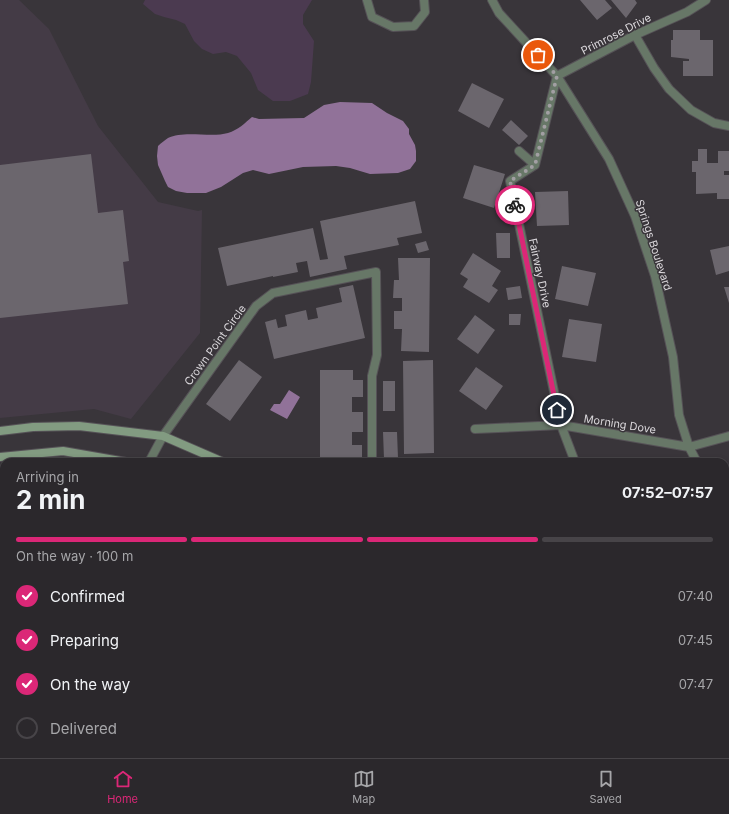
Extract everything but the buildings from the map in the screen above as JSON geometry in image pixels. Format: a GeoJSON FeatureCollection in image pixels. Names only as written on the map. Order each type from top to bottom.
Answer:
{"type":"FeatureCollection","features":[{"type":"Feature","properties":{"kind":"main road"},"geometry":{"type":"LineString","coordinates":[[0,431],[33,427],[78,426],[163,436],[214,458]]}},
{"type":"Feature","properties":{"kind":"main road"},"geometry":{"type":"LineString","coordinates":[[0,457],[63,451],[103,458]]}},
{"type":"Feature","properties":{"kind":"street"},"geometry":{"type":"LineString","coordinates":[[367,0],[372,18],[393,27],[414,26],[425,12],[424,0]]}},
{"type":"Feature","properties":{"kind":"street","name":"Springs Boulevard"},"geometry":{"type":"LineString","coordinates":[[492,0],[499,13],[557,76],[609,158],[635,216],[655,276],[673,357],[679,415],[689,447],[695,458]]}},
{"type":"Feature","properties":{"kind":"street","name":"Primrose Drive"},"geometry":{"type":"LineString","coordinates":[[557,76],[635,35],[687,12],[706,0]]}},
{"type":"Feature","properties":{"kind":"street"},"geometry":{"type":"LineString","coordinates":[[635,35],[654,68],[669,89],[691,110],[714,123],[729,126]]}},
{"type":"Feature","properties":{"kind":"street"},"geometry":{"type":"LineString","coordinates":[[519,151],[535,165],[557,76]]}},
{"type":"Feature","properties":{"kind":"street","name":"Fairway Drive"},"geometry":{"type":"LineString","coordinates":[[535,165],[510,181],[560,425],[573,458]]}},
{"type":"Feature","properties":{"kind":"street","name":"Crown Point Circle"},"geometry":{"type":"LineString","coordinates":[[151,458],[163,436],[256,306],[273,293],[376,272],[377,355],[372,376],[372,458]]}},
{"type":"Feature","properties":{"kind":"street","name":"Morning Dove"},"geometry":{"type":"LineString","coordinates":[[474,429],[560,425],[689,447]]}},
{"type":"Feature","properties":{"kind":"street"},"geometry":{"type":"LineString","coordinates":[[689,447],[729,436]]}},
{"type":"Feature","properties":{"kind":"shaded area"},"geometry":{"type":"Polygon","coordinates":[[[0,0],[19,0],[49,29],[98,126],[158,202],[198,211],[202,210],[200,333],[131,419],[94,409],[0,418],[0,0]]]}},
{"type":"Feature","properties":{"kind":"shaded area"},"geometry":{"type":"Polygon","coordinates":[[[145,0],[312,0],[303,15],[303,24],[314,41],[311,82],[308,94],[290,101],[273,101],[258,90],[251,73],[237,56],[226,52],[213,54],[202,49],[194,41],[185,24],[155,14],[143,4],[145,0]]]}},
{"type":"Feature","properties":{"kind":"shaded area"},"geometry":{"type":"Polygon","coordinates":[[[340,102],[372,103],[403,121],[409,129],[409,134],[415,145],[416,151],[416,161],[410,169],[398,173],[370,174],[350,168],[336,166],[303,167],[269,174],[253,170],[243,173],[221,187],[206,193],[187,193],[176,191],[168,187],[158,165],[158,146],[168,138],[190,134],[214,135],[232,132],[252,117],[259,119],[304,118],[324,105],[340,102]]]}},
{"type":"Feature","properties":{"kind":"shaded area"},"geometry":{"type":"Polygon","coordinates":[[[289,390],[300,397],[287,419],[270,410],[274,404],[280,404],[289,390]]]}},
{"type":"Feature","properties":{"kind":"way so far"},"geometry":{"type":"LineString","coordinates":[[515,205],[510,181],[535,165],[557,76],[538,55]]}},
{"type":"Feature","properties":{"kind":"route"},"geometry":{"type":"LineString","coordinates":[[515,205],[557,410]]}}]}
